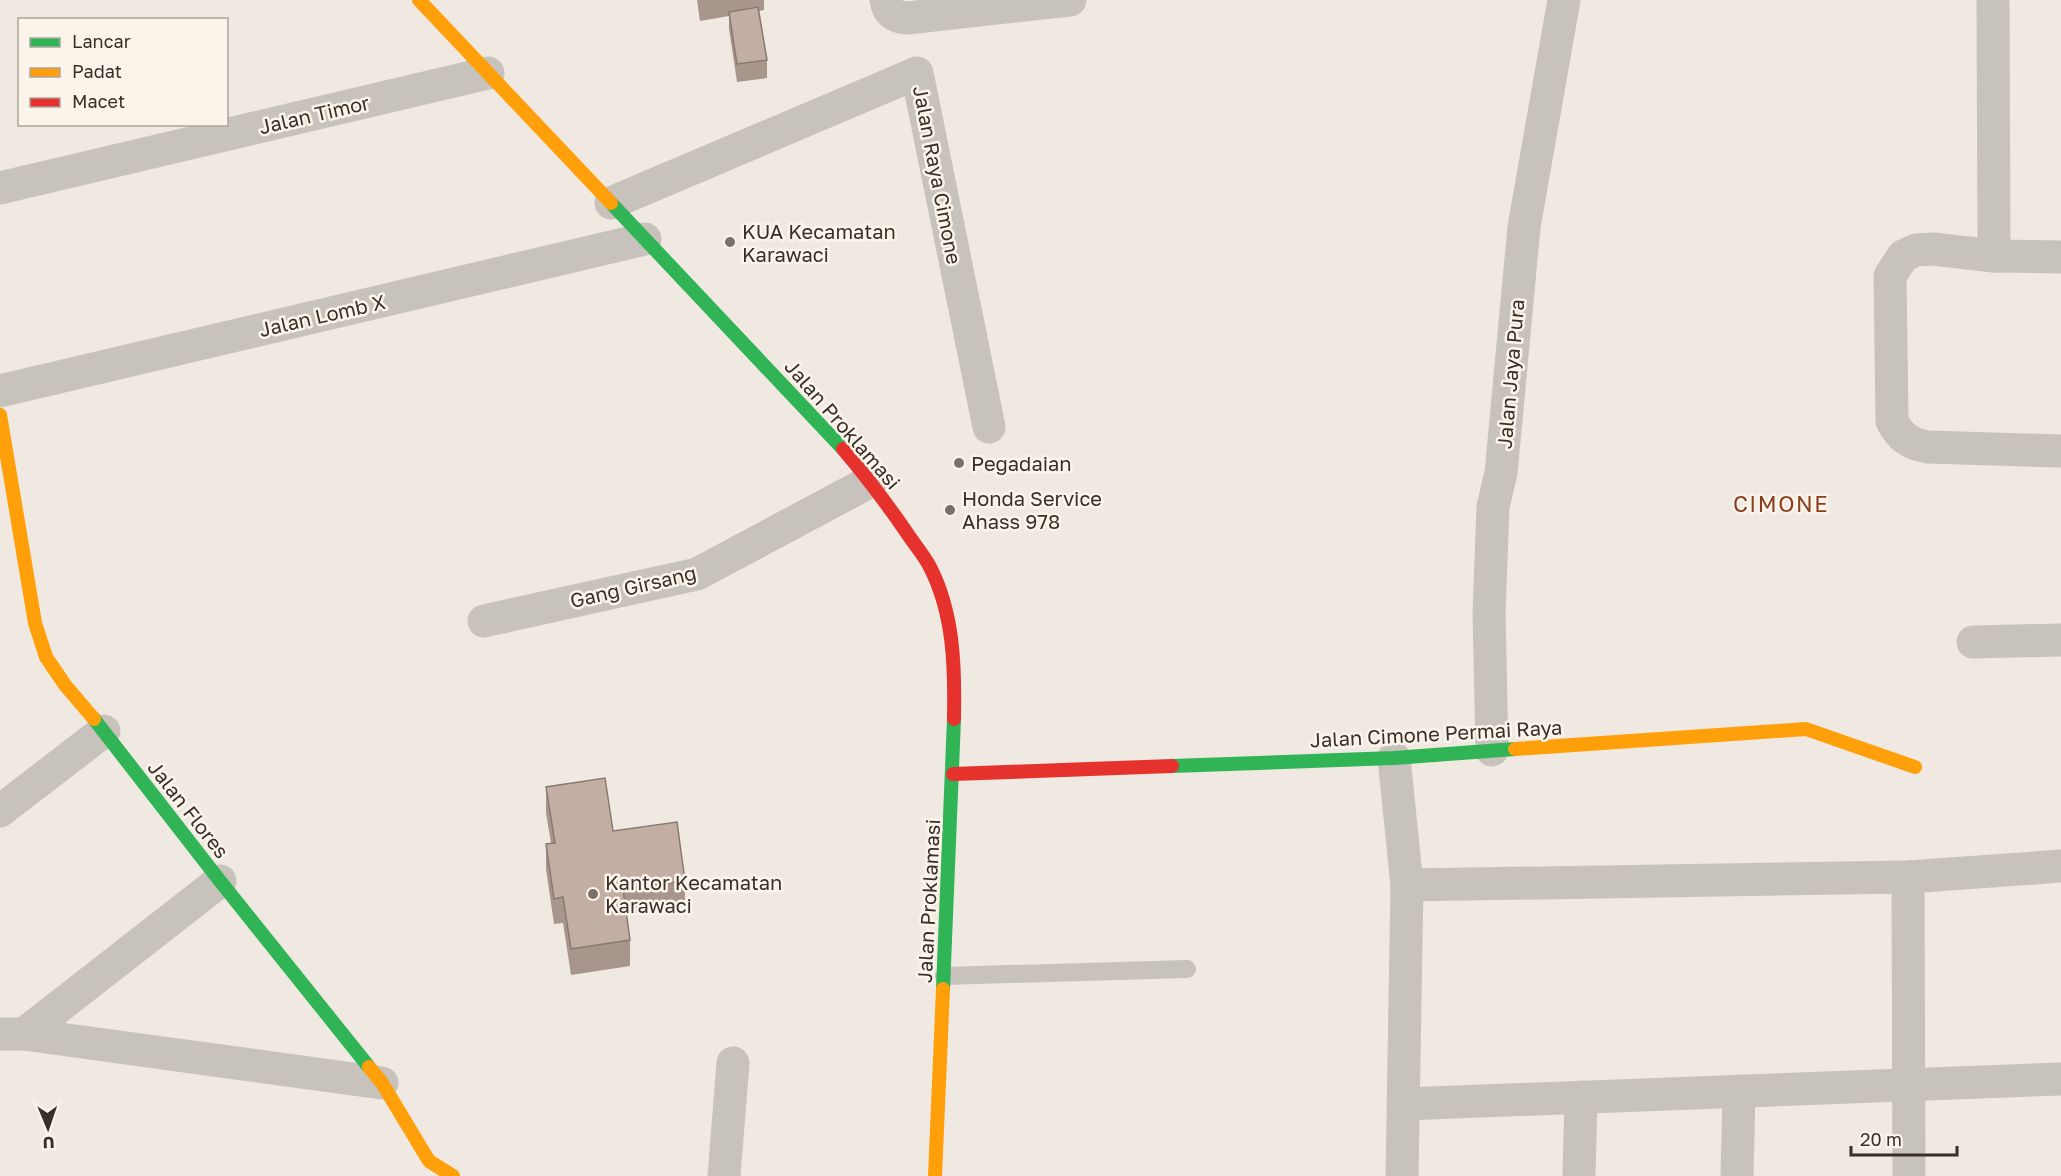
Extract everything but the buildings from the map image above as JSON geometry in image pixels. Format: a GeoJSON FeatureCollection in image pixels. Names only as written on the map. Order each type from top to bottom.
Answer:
{"type":"FeatureCollection","features":[{"type":"Feature","properties":{"kind":"street","name":"Jalan Proklamasi"},"geometry":{"type":"LineString","coordinates":[[419,0],[827,430],[871,481],[930,566],[951,633],[955,674],[953,774],[935,1176]]}},
{"type":"Feature","properties":{"kind":"street"},"geometry":{"type":"LineString","coordinates":[[886,0],[887,8],[892,14],[907,18],[1070,0]]}},
{"type":"Feature","properties":{"kind":"street","name":"Jalan Jaya Pura"},"geometry":{"type":"LineString","coordinates":[[1492,750],[1489,613],[1493,507],[1501,473],[1524,227],[1564,0]]}},
{"type":"Feature","properties":{"kind":"street"},"geometry":{"type":"LineString","coordinates":[[1993,0],[1994,256]]}},
{"type":"Feature","properties":{"kind":"street","name":"Jalan Timor"},"geometry":{"type":"LineString","coordinates":[[0,188],[488,72]]}},
{"type":"Feature","properties":{"kind":"street","name":"Jalan Raya Cimone"},"geometry":{"type":"LineString","coordinates":[[611,203],[917,73],[989,427]]}},
{"type":"Feature","properties":{"kind":"street","name":"Jalan Lomb X"},"geometry":{"type":"LineString","coordinates":[[0,391],[645,239]]}},
{"type":"Feature","properties":{"kind":"street"},"geometry":{"type":"LineString","coordinates":[[2061,257],[1994,256],[1933,249],[1916,250],[1903,256],[1890,276],[1892,421],[1898,432],[1916,445],[1928,447],[2061,450]]}},
{"type":"Feature","properties":{"kind":"street","name":"Jalan Flores"},"geometry":{"type":"LineString","coordinates":[[0,415],[35,623],[46,657],[65,685],[104,731],[220,881],[382,1083],[429,1161],[453,1176]]}},
{"type":"Feature","properties":{"kind":"street","name":"Gang Girsang"},"geometry":{"type":"LineString","coordinates":[[484,621],[697,573],[871,481]]}},
{"type":"Feature","properties":{"kind":"street"},"geometry":{"type":"LineString","coordinates":[[1973,642],[2061,640]]}},
{"type":"Feature","properties":{"kind":"street","name":"Jalan Cimone Permai Raya"},"geometry":{"type":"LineString","coordinates":[[953,774],[1394,758],[1806,729],[1915,767]]}},
{"type":"Feature","properties":{"kind":"street"},"geometry":{"type":"LineString","coordinates":[[0,811],[104,731]]}},
{"type":"Feature","properties":{"kind":"street"},"geometry":{"type":"LineString","coordinates":[[1394,758],[1407,885],[1402,1176]]}},
{"type":"Feature","properties":{"kind":"street"},"geometry":{"type":"LineString","coordinates":[[1407,885],[1908,877],[2061,866]]}},
{"type":"Feature","properties":{"kind":"street"},"geometry":{"type":"LineString","coordinates":[[1908,877],[1909,1176]]}},
{"type":"Feature","properties":{"kind":"street"},"geometry":{"type":"LineString","coordinates":[[12,1034],[220,881]]}},
{"type":"Feature","properties":{"kind":"street"},"geometry":{"type":"LineString","coordinates":[[12,1034],[382,1083]]}},
{"type":"Feature","properties":{"kind":"street"},"geometry":{"type":"LineString","coordinates":[[724,1176],[733,1064]]}},
{"type":"Feature","properties":{"kind":"street"},"geometry":{"type":"LineString","coordinates":[[1404,1104],[2061,1079]]}},
{"type":"Feature","properties":{"kind":"street"},"geometry":{"type":"LineString","coordinates":[[1737,1176],[1739,1091]]}},
{"type":"Feature","properties":{"kind":"street"},"geometry":{"type":"LineString","coordinates":[[1579,1176],[1581,1097]]}},
{"type":"Feature","properties":{"kind":"lane"},"geometry":{"type":"LineString","coordinates":[[944,976],[1187,969]]}},
{"type":"Feature","properties":{"kind":"traffic: fast"},"geometry":{"type":"LineString","coordinates":[[611,203],[843,449]]}},
{"type":"Feature","properties":{"kind":"traffic: fast"},"geometry":{"type":"LineString","coordinates":[[94,719],[369,1067]]}},
{"type":"Feature","properties":{"kind":"traffic: fast"},"geometry":{"type":"LineString","coordinates":[[943,989],[954,719]]}},
{"type":"Feature","properties":{"kind":"traffic: fast"},"geometry":{"type":"LineString","coordinates":[[1172,766],[1394,758],[1515,749]]}},
{"type":"Feature","properties":{"kind":"traffic: slow"},"geometry":{"type":"LineString","coordinates":[[419,0],[611,203]]}},
{"type":"Feature","properties":{"kind":"traffic: slow"},"geometry":{"type":"LineString","coordinates":[[0,415],[35,623],[46,657],[65,685],[94,719]]}},
{"type":"Feature","properties":{"kind":"traffic: slow"},"geometry":{"type":"LineString","coordinates":[[1515,749],[1806,729],[1915,767]]}},
{"type":"Feature","properties":{"kind":"traffic: slow"},"geometry":{"type":"LineString","coordinates":[[935,1176],[943,989]]}},
{"type":"Feature","properties":{"kind":"traffic: slow"},"geometry":{"type":"LineString","coordinates":[[369,1067],[382,1083],[429,1161],[453,1176]]}},
{"type":"Feature","properties":{"kind":"traffic: jam"},"geometry":{"type":"LineString","coordinates":[[843,449],[922,554],[938,585],[951,641],[954,719]]}},
{"type":"Feature","properties":{"kind":"traffic: jam"},"geometry":{"type":"LineString","coordinates":[[953,774],[1172,766]]}},
{"type":"Feature","properties":{"kind":"place","name":"KUA Kecamatan Karawaci"},"geometry":{"type":"Point","coordinates":[730,242]}},
{"type":"Feature","properties":{"kind":"place","name":"Pegadaian"},"geometry":{"type":"Point","coordinates":[959,463]}},
{"type":"Feature","properties":{"kind":"place","name":"Honda Service Ahass 978"},"geometry":{"type":"Point","coordinates":[950,510]}},
{"type":"Feature","properties":{"kind":"place","name":"Kantor Kecamatan Karawaci"},"geometry":{"type":"Point","coordinates":[593,894]}},
{"type":"Feature","properties":{"kind":"district","name":"CIMONE"},"geometry":{"type":"Point","coordinates":[1781,503]}}]}
